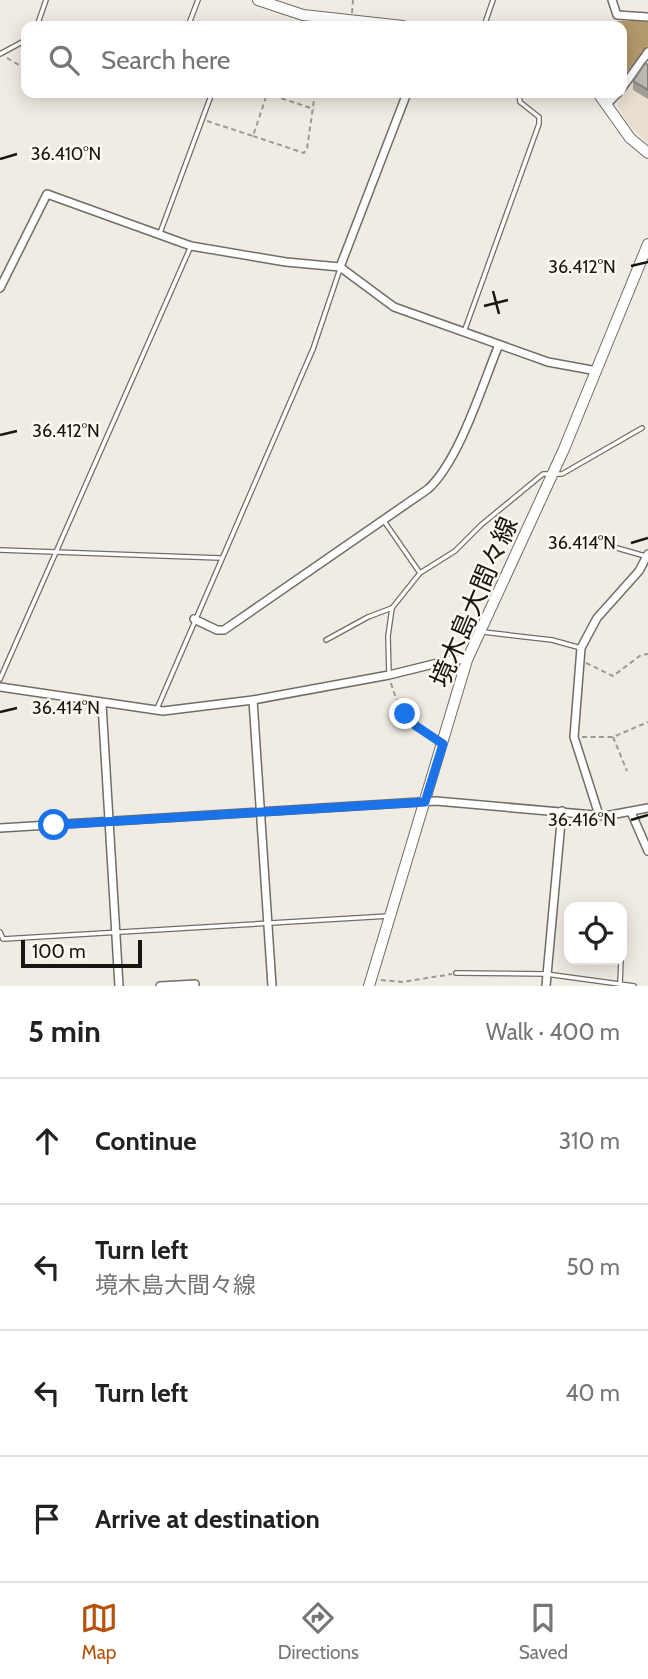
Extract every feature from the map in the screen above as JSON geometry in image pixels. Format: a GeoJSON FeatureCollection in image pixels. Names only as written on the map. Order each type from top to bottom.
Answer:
{"type":"FeatureCollection","features":[{"type":"Feature","properties":{"kind":"main road"},"geometry":{"type":"LineString","coordinates":[[258,0],[303,15],[359,21]]}},
{"type":"Feature","properties":{"kind":"main road"},"geometry":{"type":"LineString","coordinates":[[602,98],[630,138],[648,153]]}},
{"type":"Feature","properties":{"kind":"main road","name":"境木島大間々線"},"geometry":{"type":"LineString","coordinates":[[370,982],[467,660],[553,473],[648,244]]}},
{"type":"Feature","properties":{"kind":"street"},"geometry":{"type":"LineString","coordinates":[[612,0],[617,15],[648,17]]}},
{"type":"Feature","properties":{"kind":"street"},"geometry":{"type":"LineString","coordinates":[[627,81],[648,52]]}},
{"type":"Feature","properties":{"kind":"street"},"geometry":{"type":"LineString","coordinates":[[340,267],[405,98]]}},
{"type":"Feature","properties":{"kind":"street"},"geometry":{"type":"LineString","coordinates":[[607,104],[613,98]]}},
{"type":"Feature","properties":{"kind":"street"},"geometry":{"type":"LineString","coordinates":[[0,288],[47,194],[191,246],[286,262],[340,267],[386,303],[498,346],[548,362],[597,371]]}},
{"type":"Feature","properties":{"kind":"street"},"geometry":{"type":"LineString","coordinates":[[194,619],[216,630],[224,630],[384,521],[440,478],[464,431],[498,346]]}},
{"type":"Feature","properties":{"kind":"street"},"geometry":{"type":"LineString","coordinates":[[599,815],[599,806],[574,737],[581,648],[597,618],[639,570],[648,555]]}},
{"type":"Feature","properties":{"kind":"street"},"geometry":{"type":"LineString","coordinates":[[0,687],[156,711],[253,700],[389,676],[454,659],[467,660]]}},
{"type":"Feature","properties":{"kind":"street"},"geometry":{"type":"LineString","coordinates":[[253,700],[272,986]]}},
{"type":"Feature","properties":{"kind":"street"},"geometry":{"type":"LineString","coordinates":[[102,704],[120,986]]}},
{"type":"Feature","properties":{"kind":"street"},"geometry":{"type":"LineString","coordinates":[[0,828],[425,802],[599,815],[648,808]]}},
{"type":"Feature","properties":{"kind":"street"},"geometry":{"type":"LineString","coordinates":[[546,986],[562,811]]}},
{"type":"Feature","properties":{"kind":"street"},"geometry":{"type":"LineString","coordinates":[[631,812],[648,851]]}},
{"type":"Feature","properties":{"kind":"street"},"geometry":{"type":"LineString","coordinates":[[160,986],[195,984]]}},
{"type":"Feature","properties":{"kind":"lane"},"geometry":{"type":"LineString","coordinates":[[39,21],[46,0]]}},
{"type":"Feature","properties":{"kind":"lane"},"geometry":{"type":"LineString","coordinates":[[190,21],[198,0]]}},
{"type":"Feature","properties":{"kind":"lane"},"geometry":{"type":"LineString","coordinates":[[486,21],[493,0]]}},
{"type":"Feature","properties":{"kind":"lane"},"geometry":{"type":"LineString","coordinates":[[0,54],[21,43]]}},
{"type":"Feature","properties":{"kind":"lane"},"geometry":{"type":"LineString","coordinates":[[160,235],[210,98]]}},
{"type":"Feature","properties":{"kind":"lane"},"geometry":{"type":"LineString","coordinates":[[463,334],[539,124],[539,117],[520,103],[520,98]]}},
{"type":"Feature","properties":{"kind":"lane"},"geometry":{"type":"LineString","coordinates":[[0,679],[191,246]]}},
{"type":"Feature","properties":{"kind":"lane"},"geometry":{"type":"LineString","coordinates":[[156,711],[220,558],[313,349],[340,267]]}},
{"type":"Feature","properties":{"kind":"lane"},"geometry":{"type":"LineString","coordinates":[[326,640],[368,617],[392,608],[421,573],[455,551],[536,479],[547,472],[562,474],[642,428]]}},
{"type":"Feature","properties":{"kind":"lane"},"geometry":{"type":"LineString","coordinates":[[384,521],[421,573]]}},
{"type":"Feature","properties":{"kind":"lane"},"geometry":{"type":"LineString","coordinates":[[610,545],[648,555]]}},
{"type":"Feature","properties":{"kind":"lane"},"geometry":{"type":"LineString","coordinates":[[0,550],[220,558]]}},
{"type":"Feature","properties":{"kind":"lane"},"geometry":{"type":"LineString","coordinates":[[389,676],[388,636],[392,608]]}},
{"type":"Feature","properties":{"kind":"lane"},"geometry":{"type":"LineString","coordinates":[[479,631],[552,640],[581,648]]}},
{"type":"Feature","properties":{"kind":"lane"},"geometry":{"type":"LineString","coordinates":[[0,932],[3,939],[391,917]]}},
{"type":"Feature","properties":{"kind":"lane"},"geometry":{"type":"LineString","coordinates":[[620,984],[621,965]]}},
{"type":"Feature","properties":{"kind":"lane"},"geometry":{"type":"LineString","coordinates":[[456,973],[546,974],[634,986]]}},
{"type":"Feature","properties":{"kind":"path"},"geometry":{"type":"LineString","coordinates":[[350,20],[353,0]]}},
{"type":"Feature","properties":{"kind":"path"},"geometry":{"type":"LineString","coordinates":[[0,54],[21,66]]}},
{"type":"Feature","properties":{"kind":"path"},"geometry":{"type":"LineString","coordinates":[[253,136],[264,98]]}},
{"type":"Feature","properties":{"kind":"path"},"geometry":{"type":"LineString","coordinates":[[281,98],[314,109]]}},
{"type":"Feature","properties":{"kind":"path"},"geometry":{"type":"LineString","coordinates":[[202,120],[304,153],[315,98]]}},
{"type":"Feature","properties":{"kind":"path"},"geometry":{"type":"LineString","coordinates":[[579,660],[613,676],[640,655],[648,654]]}},
{"type":"Feature","properties":{"kind":"path"},"geometry":{"type":"LineString","coordinates":[[389,676],[400,708],[416,726],[443,744]]}},
{"type":"Feature","properties":{"kind":"path"},"geometry":{"type":"LineString","coordinates":[[574,737],[613,737],[648,722]]}},
{"type":"Feature","properties":{"kind":"path"},"geometry":{"type":"LineString","coordinates":[[613,737],[627,771]]}},
{"type":"Feature","properties":{"kind":"path"},"geometry":{"type":"LineString","coordinates":[[370,982],[402,982],[456,973]]}},
{"type":"Feature","properties":{"kind":"shaded area"},"geometry":{"type":"Polygon","coordinates":[[[627,21],[648,21],[648,46],[627,72],[627,21]]]}},
{"type":"Feature","properties":{"kind":"shaded area"},"geometry":{"type":"Polygon","coordinates":[[[642,65],[648,70],[648,144],[628,124],[617,105],[621,98],[627,98],[627,89],[642,65]]]}},
{"type":"Feature","properties":{"kind":"building"},"geometry":{"type":"Polygon","coordinates":[[[645,63],[648,65],[648,90],[633,81],[645,63]]]}},
{"type":"Feature","properties":{"kind":"route"},"geometry":{"type":"LineString","coordinates":[[54,825],[425,802],[443,744],[416,726],[405,714]]}}]}
